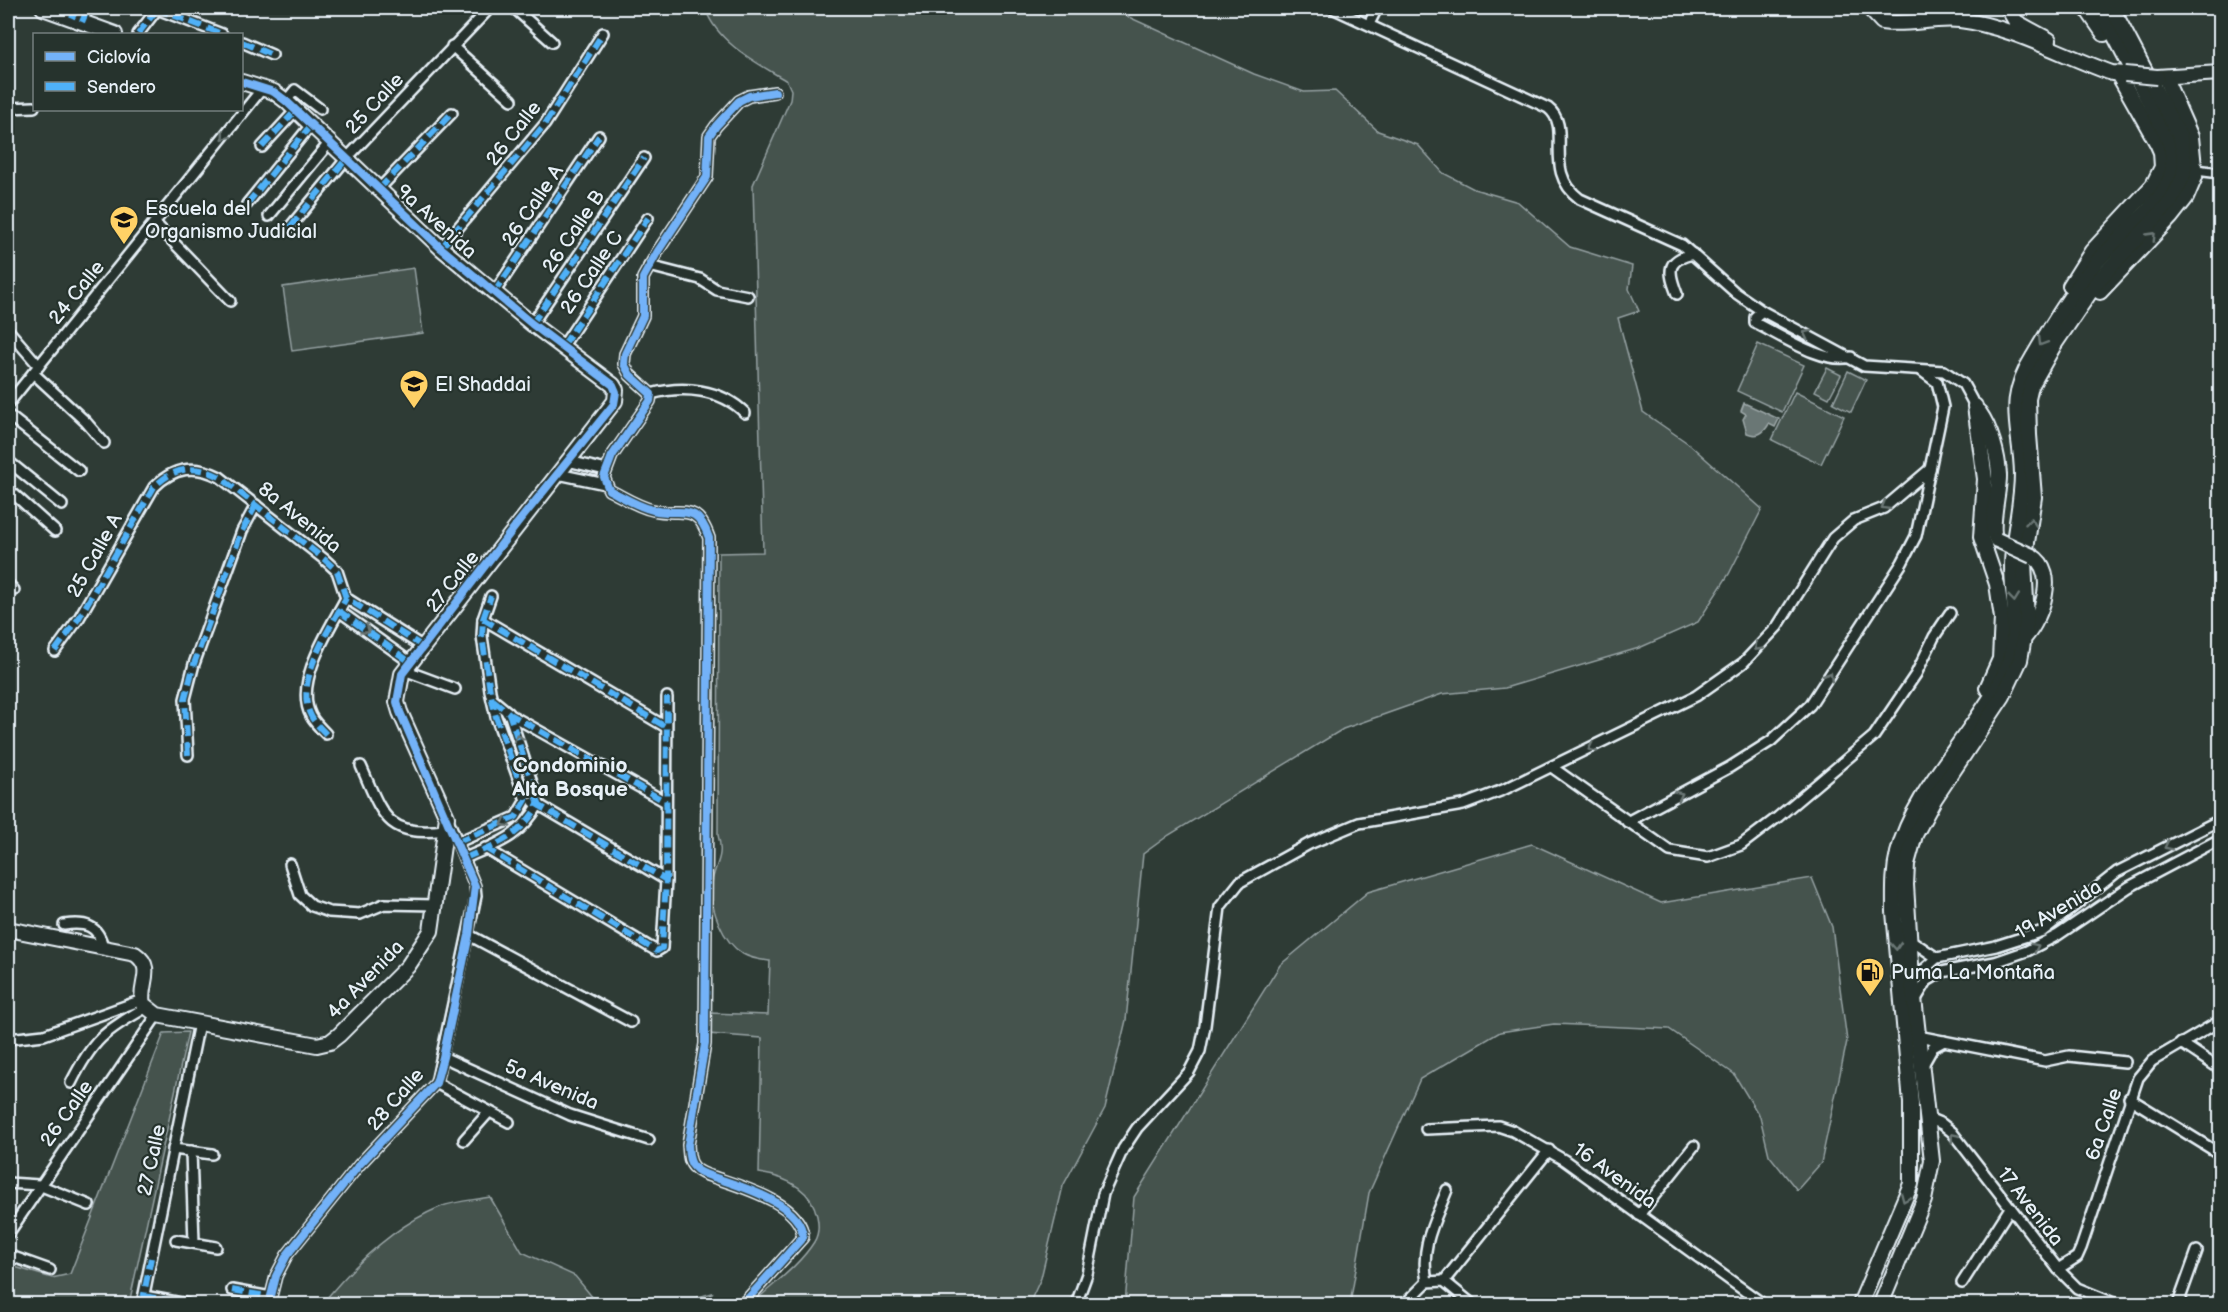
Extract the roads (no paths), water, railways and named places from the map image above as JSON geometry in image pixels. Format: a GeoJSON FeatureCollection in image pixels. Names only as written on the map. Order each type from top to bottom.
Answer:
{"type":"FeatureCollection","features":[{"type":"Feature","properties":{"kind":"main road"},"geometry":{"type":"LineString","coordinates":[[43,8],[77,16],[113,33]]}},
{"type":"Feature","properties":{"kind":"main road"},"geometry":{"type":"LineString","coordinates":[[1869,8],[1882,22],[1961,20],[1989,27],[2154,83],[2220,73]]}},
{"type":"Feature","properties":{"kind":"main road"},"geometry":{"type":"LineString","coordinates":[[2008,8],[2012,18],[2025,29],[2122,74],[2161,152],[2162,167],[2153,185],[2096,246],[2065,293],[2066,306]]}},
{"type":"Feature","properties":{"kind":"main road"},"geometry":{"type":"LineString","coordinates":[[2082,302],[2098,294],[2171,217],[2190,191],[2196,170],[2191,137],[2154,83],[2120,50],[2111,45],[2086,8]]}},
{"type":"Feature","properties":{"kind":"main road"},"geometry":{"type":"LineString","coordinates":[[2100,8],[2120,50]]}},
{"type":"Feature","properties":{"kind":"main road"},"geometry":{"type":"LineString","coordinates":[[1900,884],[1919,826],[2003,696],[2020,660],[2026,636],[2024,562],[2034,498],[2028,399],[2039,370],[2082,302],[2124,249],[2171,201],[2183,177],[2184,148],[2173,120],[2112,8]]}},
{"type":"Feature","properties":{"kind":"main road","name":"9a Avenida"},"geometry":{"type":"LineString","coordinates":[[243,82],[261,90],[274,92],[441,248],[532,324],[613,385]]}},
{"type":"Feature","properties":{"kind":"main road"},"geometry":{"type":"LineString","coordinates":[[1863,1303],[1911,1184],[1913,1141],[1897,855],[1906,829],[2001,681],[2012,653],[2016,620],[2013,552],[2022,498],[2022,466],[2015,414],[2016,395],[2021,376],[2094,266],[2160,194],[2171,176],[2173,154],[2154,83]]}},
{"type":"Feature","properties":{"kind":"main road","name":"27 Calle"},"geometry":{"type":"LineString","coordinates":[[446,824],[397,702],[407,666],[614,404],[616,391],[613,385]]}},
{"type":"Feature","properties":{"kind":"main road"},"geometry":{"type":"LineString","coordinates":[[1950,758],[1954,739],[1993,676],[2002,640],[2000,600],[1981,537],[1985,479],[1975,406]]}},
{"type":"Feature","properties":{"kind":"main road"},"geometry":{"type":"LineString","coordinates":[[1975,406],[1985,420],[1997,463],[1999,483],[1993,529],[1997,540],[2032,556],[2042,566],[2044,591],[2037,621],[2026,636]]}},
{"type":"Feature","properties":{"kind":"main road","name":"4a Avenida"},"geometry":{"type":"LineString","coordinates":[[148,1008],[199,1023],[317,1045],[330,1042],[408,966],[431,931],[446,824]]}},
{"type":"Feature","properties":{"kind":"main road"},"geometry":{"type":"LineString","coordinates":[[1881,1305],[1912,1230],[1930,1179],[1932,1161],[1909,939],[1900,912]]}},
{"type":"Feature","properties":{"kind":"main road"},"geometry":{"type":"LineString","coordinates":[[8,929],[130,953],[140,958],[146,968],[148,1008]]}},
{"type":"Feature","properties":{"kind":"main road"},"geometry":{"type":"LineString","coordinates":[[1913,1141],[1921,1119],[1929,1118]]}},
{"type":"Feature","properties":{"kind":"street"},"geometry":{"type":"LineString","coordinates":[[77,16],[88,8]]}},
{"type":"Feature","properties":{"kind":"street"},"geometry":{"type":"LineString","coordinates":[[139,33],[158,8],[220,33]]}},
{"type":"Feature","properties":{"kind":"street","name":"25 Calle"},"geometry":{"type":"LineString","coordinates":[[290,227],[347,158],[490,8]]}},
{"type":"Feature","properties":{"kind":"street"},"geometry":{"type":"LineString","coordinates":[[514,8],[552,42]]}},
{"type":"Feature","properties":{"kind":"street"},"geometry":{"type":"LineString","coordinates":[[1332,8],[1548,108],[1556,114],[1559,122],[1558,162],[1570,192],[1580,199],[1682,245],[1736,293],[1762,311],[1864,366],[1944,371],[1963,384],[1975,406]]}},
{"type":"Feature","properties":{"kind":"street"},"geometry":{"type":"LineString","coordinates":[[1369,24],[1377,8]]}},
{"type":"Feature","properties":{"kind":"street","name":"26 Calle"},"geometry":{"type":"LineString","coordinates":[[441,248],[545,124],[603,33]]}},
{"type":"Feature","properties":{"kind":"street"},"geometry":{"type":"LineString","coordinates":[[243,42],[272,55]]}},
{"type":"Feature","properties":{"kind":"street"},"geometry":{"type":"LineString","coordinates":[[452,46],[512,100]]}},
{"type":"Feature","properties":{"kind":"street","name":"24 Calle"},"geometry":{"type":"LineString","coordinates":[[8,404],[261,90]]}},
{"type":"Feature","properties":{"kind":"street"},"geometry":{"type":"LineString","coordinates":[[262,147],[291,106],[295,90],[320,109]]}},
{"type":"Feature","properties":{"kind":"street"},"geometry":{"type":"LineString","coordinates":[[651,394],[630,375],[624,364],[628,344],[643,316],[641,288],[649,266],[707,177],[709,136],[716,126],[739,101],[749,96],[775,92]]}},
{"type":"Feature","properties":{"kind":"street"},"geometry":{"type":"LineString","coordinates":[[8,108],[33,107]]}},
{"type":"Feature","properties":{"kind":"street"},"geometry":{"type":"LineString","coordinates":[[379,189],[452,113]]}},
{"type":"Feature","properties":{"kind":"street"},"geometry":{"type":"LineString","coordinates":[[247,204],[311,125]]}},
{"type":"Feature","properties":{"kind":"street","name":"26 Calle A"},"geometry":{"type":"LineString","coordinates":[[494,293],[599,136]]}},
{"type":"Feature","properties":{"kind":"street"},"geometry":{"type":"LineString","coordinates":[[269,216],[330,142]]}},
{"type":"Feature","properties":{"kind":"street","name":"26 Calle B"},"geometry":{"type":"LineString","coordinates":[[532,324],[644,158]]}},
{"type":"Feature","properties":{"kind":"street"},"geometry":{"type":"LineString","coordinates":[[2196,170],[2220,173]]}},
{"type":"Feature","properties":{"kind":"street","name":"26 Calle C"},"geometry":{"type":"LineString","coordinates":[[563,346],[648,218]]}},
{"type":"Feature","properties":{"kind":"street"},"geometry":{"type":"LineString","coordinates":[[155,223],[230,301]]}},
{"type":"Feature","properties":{"kind":"street"},"geometry":{"type":"LineString","coordinates":[[1677,294],[1670,276],[1672,266],[1679,257],[1693,254]]}},
{"type":"Feature","properties":{"kind":"street"},"geometry":{"type":"LineString","coordinates":[[649,266],[700,279],[717,290],[748,296]]}},
{"type":"Feature","properties":{"kind":"street"},"geometry":{"type":"LineString","coordinates":[[1762,311],[1755,317],[1755,323],[1817,354],[1844,359],[1851,357]]}},
{"type":"Feature","properties":{"kind":"street"},"geometry":{"type":"LineString","coordinates":[[8,330],[36,370],[104,443]]}},
{"type":"Feature","properties":{"kind":"street"},"geometry":{"type":"LineString","coordinates":[[1627,822],[1730,767],[1771,741],[1810,705],[1902,563],[1916,536],[1943,407],[1937,382],[1921,371]]}},
{"type":"Feature","properties":{"kind":"street"},"geometry":{"type":"LineString","coordinates":[[651,394],[682,388],[707,393],[732,400],[745,413]]}},
{"type":"Feature","properties":{"kind":"street"},"geometry":{"type":"LineString","coordinates":[[651,394],[650,401],[612,456],[606,470],[605,484],[609,490],[655,511],[679,510],[693,513],[704,521],[709,537],[705,1044],[688,1145],[689,1158],[699,1172],[754,1191],[791,1212],[800,1220],[803,1228],[803,1237],[743,1305]]}},
{"type":"Feature","properties":{"kind":"street"},"geometry":{"type":"LineString","coordinates":[[8,415],[79,471]]}},
{"type":"Feature","properties":{"kind":"street"},"geometry":{"type":"LineString","coordinates":[[568,460],[606,470]]}},
{"type":"Feature","properties":{"kind":"street"},"geometry":{"type":"LineString","coordinates":[[8,461],[62,505]]}},
{"type":"Feature","properties":{"kind":"street","name":"8a Avenida"},"geometry":{"type":"LineString","coordinates":[[165,477],[183,470],[202,468],[220,477],[337,571],[346,598]]}},
{"type":"Feature","properties":{"kind":"street"},"geometry":{"type":"LineString","coordinates":[[1076,1305],[1087,1274],[1103,1194],[1123,1149],[1137,1128],[1189,1072],[1200,1052],[1220,907],[1230,891],[1240,882],[1309,844],[1359,823],[1463,805],[1553,768],[1696,696],[1743,663],[1777,627],[1833,538],[1854,520],[1884,508],[1930,469]]}},
{"type":"Feature","properties":{"kind":"street"},"geometry":{"type":"LineString","coordinates":[[558,474],[605,484]]}},
{"type":"Feature","properties":{"kind":"street","name":"25 Calle A"},"geometry":{"type":"LineString","coordinates":[[55,651],[80,618],[145,500],[165,477]]}},
{"type":"Feature","properties":{"kind":"street"},"geometry":{"type":"LineString","coordinates":[[8,489],[55,531]]}},
{"type":"Feature","properties":{"kind":"street"},"geometry":{"type":"LineString","coordinates":[[188,755],[184,699],[194,664],[242,531],[256,505]]}},
{"type":"Feature","properties":{"kind":"street"},"geometry":{"type":"LineString","coordinates":[[491,596],[483,619],[482,636],[492,699],[496,717],[526,800]]}},
{"type":"Feature","properties":{"kind":"street"},"geometry":{"type":"LineString","coordinates":[[326,734],[311,716],[308,706],[310,675],[317,651],[346,598],[422,646]]}},
{"type":"Feature","properties":{"kind":"street"},"geometry":{"type":"LineString","coordinates":[[339,611],[407,666],[455,689]]}},
{"type":"Feature","properties":{"kind":"street"},"geometry":{"type":"LineString","coordinates":[[1553,768],[1670,851],[1708,857],[1741,845],[1874,736],[1916,674],[1934,637],[1950,613]]}},
{"type":"Feature","properties":{"kind":"street"},"geometry":{"type":"LineString","coordinates":[[483,619],[666,727]]}},
{"type":"Feature","properties":{"kind":"street"},"geometry":{"type":"LineString","coordinates":[[485,848],[657,951],[664,943],[667,696]]}},
{"type":"Feature","properties":{"kind":"street"},"geometry":{"type":"LineString","coordinates":[[492,699],[509,713],[666,802]]}},
{"type":"Feature","properties":{"kind":"street"},"geometry":{"type":"LineString","coordinates":[[496,717],[509,713]]}},
{"type":"Feature","properties":{"kind":"street"},"geometry":{"type":"LineString","coordinates":[[465,858],[520,830],[527,824],[539,804],[509,713]]}},
{"type":"Feature","properties":{"kind":"street"},"geometry":{"type":"LineString","coordinates":[[361,766],[386,818],[413,833],[446,824]]}},
{"type":"Feature","properties":{"kind":"street"},"geometry":{"type":"LineString","coordinates":[[526,800],[539,804],[666,879]]}},
{"type":"Feature","properties":{"kind":"street"},"geometry":{"type":"LineString","coordinates":[[458,842],[516,817],[526,800]]}},
{"type":"Feature","properties":{"kind":"street","name":"19 Avenida"},"geometry":{"type":"LineString","coordinates":[[1912,980],[1937,958],[1996,946],[2043,931],[2117,872],[2220,820]]}},
{"type":"Feature","properties":{"kind":"street","name":"28 Calle"},"geometry":{"type":"LineString","coordinates":[[270,1301],[276,1276],[287,1255],[358,1165],[436,1083],[476,896],[475,886],[465,858],[446,824]]}},
{"type":"Feature","properties":{"kind":"street","name":"19 Avenida"},"geometry":{"type":"LineString","coordinates":[[1915,1001],[1927,981],[1942,972],[1995,962],[2027,951],[2058,935],[2129,887],[2220,839]]}},
{"type":"Feature","properties":{"kind":"street"},"geometry":{"type":"LineString","coordinates":[[290,864],[300,895],[312,906],[329,912],[360,914],[384,904],[435,905]]}},
{"type":"Feature","properties":{"kind":"street"},"geometry":{"type":"LineString","coordinates":[[64,925],[78,923],[94,927],[101,936],[103,948]]}},
{"type":"Feature","properties":{"kind":"street"},"geometry":{"type":"LineString","coordinates":[[469,934],[631,1022]]}},
{"type":"Feature","properties":{"kind":"street"},"geometry":{"type":"LineString","coordinates":[[1909,939],[1937,958]]}},
{"type":"Feature","properties":{"kind":"street"},"geometry":{"type":"LineString","coordinates":[[1908,1073],[1913,1060],[1907,994],[1912,980]]}},
{"type":"Feature","properties":{"kind":"street"},"geometry":{"type":"LineString","coordinates":[[8,1039],[53,1032],[148,1008]]}},
{"type":"Feature","properties":{"kind":"street"},"geometry":{"type":"LineString","coordinates":[[71,1083],[96,1040],[120,1022],[148,1008]]}},
{"type":"Feature","properties":{"kind":"street","name":"26 Calle"},"geometry":{"type":"LineString","coordinates":[[8,1234],[148,1008]]}},
{"type":"Feature","properties":{"kind":"street","name":"6a Calle"},"geometry":{"type":"LineString","coordinates":[[2058,1269],[2077,1257],[2081,1248],[2138,1078],[2152,1061],[2220,1021]]}},
{"type":"Feature","properties":{"kind":"street","name":"27 Calle"},"geometry":{"type":"LineString","coordinates":[[143,1300],[199,1023]]}},
{"type":"Feature","properties":{"kind":"street"},"geometry":{"type":"LineString","coordinates":[[1918,1036],[2046,1061],[2069,1056],[2125,1062]]}},
{"type":"Feature","properties":{"kind":"street"},"geometry":{"type":"LineString","coordinates":[[1922,1068],[1926,1054],[1933,1047],[1945,1041]]}},
{"type":"Feature","properties":{"kind":"street"},"geometry":{"type":"LineString","coordinates":[[2181,1043],[2220,1069]]}},
{"type":"Feature","properties":{"kind":"street","name":"5a Avenida"},"geometry":{"type":"LineString","coordinates":[[443,1057],[570,1115],[649,1140]]}},
{"type":"Feature","properties":{"kind":"street"},"geometry":{"type":"LineString","coordinates":[[436,1083],[509,1122]]}},
{"type":"Feature","properties":{"kind":"street"},"geometry":{"type":"LineString","coordinates":[[2130,1098],[2220,1154]]}},
{"type":"Feature","properties":{"kind":"street"},"geometry":{"type":"LineString","coordinates":[[464,1140],[489,1112]]}},
{"type":"Feature","properties":{"kind":"street","name":"17 Avenida"},"geometry":{"type":"LineString","coordinates":[[1929,1118],[1952,1132],[1974,1164],[2058,1269],[2077,1287],[2116,1305]]}},
{"type":"Feature","properties":{"kind":"street","name":"16 Avenida"},"geometry":{"type":"LineString","coordinates":[[1426,1129],[1498,1126],[1549,1150],[1758,1304]]}},
{"type":"Feature","properties":{"kind":"street"},"geometry":{"type":"LineString","coordinates":[[1639,1215],[1694,1146]]}},
{"type":"Feature","properties":{"kind":"street"},"geometry":{"type":"LineString","coordinates":[[173,1149],[212,1154]]}},
{"type":"Feature","properties":{"kind":"street"},"geometry":{"type":"LineString","coordinates":[[1444,1281],[1549,1150]]}},
{"type":"Feature","properties":{"kind":"street"},"geometry":{"type":"LineString","coordinates":[[191,1151],[194,1243]]}},
{"type":"Feature","properties":{"kind":"street"},"geometry":{"type":"LineString","coordinates":[[8,1183],[39,1185],[89,1205]]}},
{"type":"Feature","properties":{"kind":"street"},"geometry":{"type":"LineString","coordinates":[[1427,1281],[1424,1262],[1425,1248],[1447,1190]]}},
{"type":"Feature","properties":{"kind":"street"},"geometry":{"type":"LineString","coordinates":[[1962,1283],[2010,1208]]}},
{"type":"Feature","properties":{"kind":"street"},"geometry":{"type":"LineString","coordinates":[[176,1240],[216,1247]]}},
{"type":"Feature","properties":{"kind":"street"},"geometry":{"type":"LineString","coordinates":[[2178,1305],[2197,1251]]}},
{"type":"Feature","properties":{"kind":"street"},"geometry":{"type":"LineString","coordinates":[[8,1255],[50,1270]]}},
{"type":"Feature","properties":{"kind":"street"},"geometry":{"type":"LineString","coordinates":[[1405,1305],[1427,1281],[1444,1281],[1472,1305]]}},
{"type":"Feature","properties":{"kind":"street"},"geometry":{"type":"LineString","coordinates":[[232,1290],[270,1301]]}},
{"type":"Feature","properties":{"kind":"street"},"geometry":{"type":"LineString","coordinates":[[143,1300],[187,1305]]}},
{"type":"Feature","properties":{"kind":"place","name":"Escuela del Organismo Judicial"},"geometry":{"type":"Point","coordinates":[124,246]}},
{"type":"Feature","properties":{"kind":"place","name":"El Shaddai"},"geometry":{"type":"Point","coordinates":[414,410]}},
{"type":"Feature","properties":{"kind":"place","name":"Puma La Montaña"},"geometry":{"type":"Point","coordinates":[1870,998]}},
{"type":"Feature","properties":{"kind":"district","name":"Condominio Alta Bosque"},"geometry":{"type":"Point","coordinates":[570,777]}}]}
